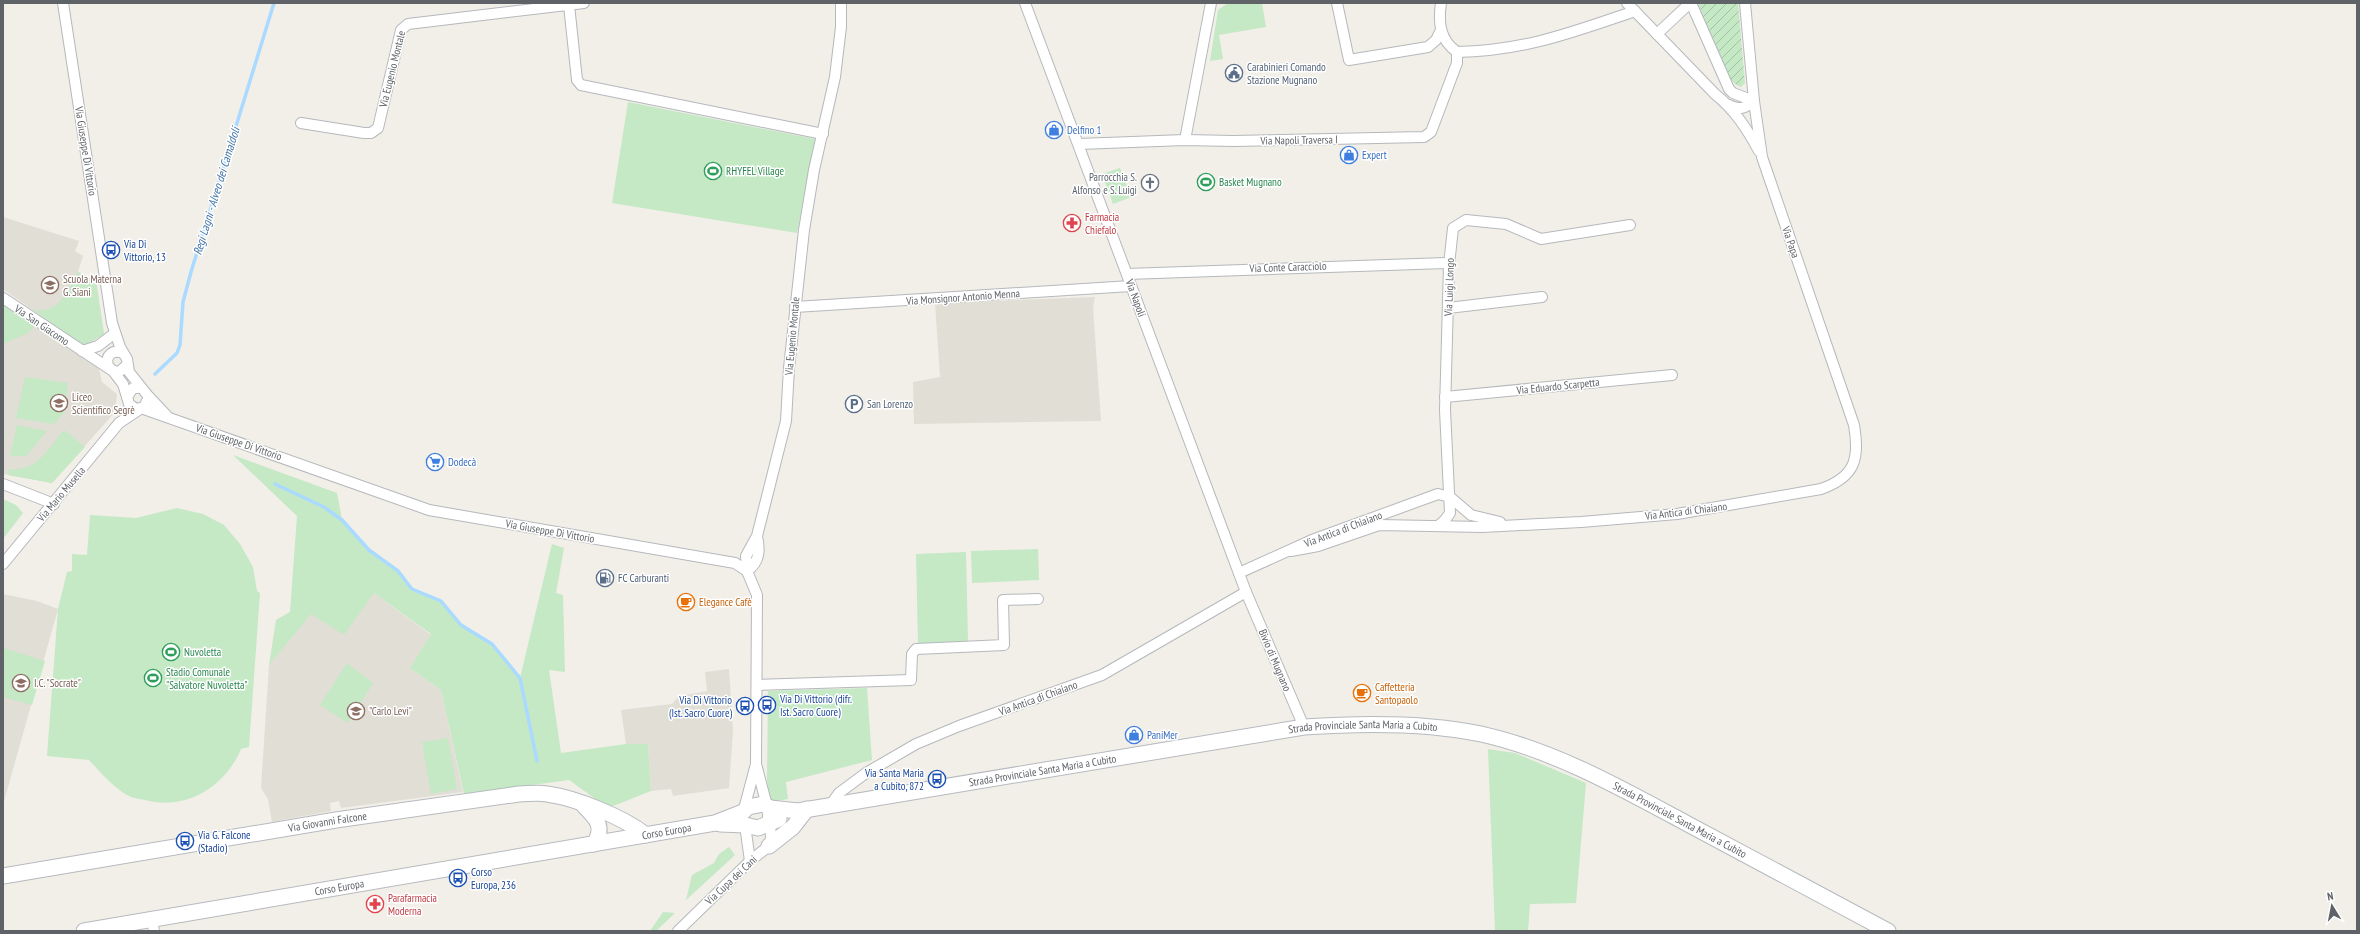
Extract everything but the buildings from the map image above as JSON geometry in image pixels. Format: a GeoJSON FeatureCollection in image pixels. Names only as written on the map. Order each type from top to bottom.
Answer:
{"type":"FeatureCollection","features":[{"type":"Feature","properties":{"kind":"main road","name":"Strada Provinciale Santa Maria a Cubito"},"geometry":{"type":"LineString","coordinates":[[769,815],[1304,728],[1382,725],[1437,728],[1481,734],[1550,755],[1632,794],[1888,931]]}},
{"type":"Feature","properties":{"kind":"main road","name":"Via Giovanni Falcone"},"geometry":{"type":"LineString","coordinates":[[3,876],[297,826],[519,794],[546,793],[584,805],[622,820],[646,835]]}},
{"type":"Feature","properties":{"kind":"main road"},"geometry":{"type":"LineString","coordinates":[[584,805],[595,817],[600,827],[599,836],[594,844]]}},
{"type":"Feature","properties":{"kind":"main road","name":"Corso Europa"},"geometry":{"type":"LineString","coordinates":[[84,931],[153,925],[715,823],[744,816],[755,805],[769,815]]}},
{"type":"Feature","properties":{"kind":"main road"},"geometry":{"type":"LineString","coordinates":[[769,846],[793,827],[802,810]]}},
{"type":"Feature","properties":{"kind":"main road"},"geometry":{"type":"LineString","coordinates":[[744,816],[758,828],[769,815]]}},
{"type":"Feature","properties":{"kind":"street","name":"Via Giuseppe Di Vittorio"},"geometry":{"type":"LineString","coordinates":[[63,3],[112,323],[123,353]]}},
{"type":"Feature","properties":{"kind":"street","name":"Via Eugenio Montale"},"geometry":{"type":"LineString","coordinates":[[301,123],[364,133],[374,132],[378,128],[403,26],[584,3]]}},
{"type":"Feature","properties":{"kind":"street","name":"Via Eugenio Montale"},"geometry":{"type":"LineString","coordinates":[[747,571],[757,561],[759,554],[757,536],[786,421],[795,307],[807,208],[835,77],[841,27],[840,3]]}},
{"type":"Feature","properties":{"kind":"street","name":"Via Napoli"},"geometry":{"type":"LineString","coordinates":[[1025,3],[1246,592]]}},
{"type":"Feature","properties":{"kind":"street"},"geometry":{"type":"LineString","coordinates":[[1185,140],[1211,3]]}},
{"type":"Feature","properties":{"kind":"street"},"geometry":{"type":"LineString","coordinates":[[1337,3],[1349,60],[1428,47],[1436,40],[1441,30]]}},
{"type":"Feature","properties":{"kind":"street"},"geometry":{"type":"LineString","coordinates":[[1441,3],[1441,30],[1445,40],[1457,52],[1483,52],[1543,42],[1635,11]]}},
{"type":"Feature","properties":{"kind":"street"},"geometry":{"type":"LineString","coordinates":[[1627,3],[1715,94],[1728,105],[1747,129],[1762,157]]}},
{"type":"Feature","properties":{"kind":"street"},"geometry":{"type":"LineString","coordinates":[[1657,34],[1691,3],[1729,89],[1733,93],[1754,101]]}},
{"type":"Feature","properties":{"kind":"street","name":"Via Papa"},"geometry":{"type":"LineString","coordinates":[[1745,3],[1754,101],[1762,157],[1854,425],[1857,450],[1854,462],[1848,474]]}},
{"type":"Feature","properties":{"kind":"street"},"geometry":{"type":"LineString","coordinates":[[569,5],[577,80],[581,85],[823,134]]}},
{"type":"Feature","properties":{"kind":"street","name":"Via Napoli Traversa I"},"geometry":{"type":"LineString","coordinates":[[1079,144],[1185,140],[1233,141],[1424,138],[1431,132],[1457,63],[1457,52]]}},
{"type":"Feature","properties":{"kind":"street"},"geometry":{"type":"LineString","coordinates":[[1728,105],[1738,109],[1745,108],[1754,101]]}},
{"type":"Feature","properties":{"kind":"street","name":"Via Luigi Longo"},"geometry":{"type":"LineString","coordinates":[[1439,525],[1450,513],[1445,398],[1449,265],[1454,228],[1466,220],[1506,224],[1541,239],[1630,225]]}},
{"type":"Feature","properties":{"kind":"street","name":"Via Conte Caracciolo"},"geometry":{"type":"LineString","coordinates":[[1127,274],[1446,263],[1449,265]]}},
{"type":"Feature","properties":{"kind":"street","name":"Via Monsignor Antonio Menna"},"geometry":{"type":"LineString","coordinates":[[795,307],[1131,286]]}},
{"type":"Feature","properties":{"kind":"street"},"geometry":{"type":"LineString","coordinates":[[1448,308],[1542,297]]}},
{"type":"Feature","properties":{"kind":"street","name":"Via San Giacomo"},"geometry":{"type":"LineString","coordinates":[[3,298],[111,370]]}},
{"type":"Feature","properties":{"kind":"street","name":"Via Giuseppe Di Vittorio"},"geometry":{"type":"LineString","coordinates":[[110,355],[112,323]]}},
{"type":"Feature","properties":{"kind":"street","name":"Via San Giacomo"},"geometry":{"type":"LineString","coordinates":[[84,353],[98,346],[111,336]]}},
{"type":"Feature","properties":{"kind":"street"},"geometry":{"type":"LineString","coordinates":[[116,351],[123,353],[127,359],[127,365],[132,379],[140,388],[146,391],[149,397],[147,404],[141,408],[132,407],[127,399],[123,384],[111,370],[107,362],[110,355],[116,351]]}},
{"type":"Feature","properties":{"kind":"street"},"geometry":{"type":"LineString","coordinates":[[84,353],[110,355]]}},
{"type":"Feature","properties":{"kind":"street"},"geometry":{"type":"LineString","coordinates":[[111,370],[122,371],[127,365]]}},
{"type":"Feature","properties":{"kind":"street","name":"Via Eduardo Scarpetta"},"geometry":{"type":"LineString","coordinates":[[1445,398],[1672,375]]}},
{"type":"Feature","properties":{"kind":"street"},"geometry":{"type":"LineString","coordinates":[[127,399],[133,388],[140,388]]}},
{"type":"Feature","properties":{"kind":"street","name":"Via Giuseppe Di Vittorio"},"geometry":{"type":"LineString","coordinates":[[149,397],[169,418]]}},
{"type":"Feature","properties":{"kind":"street","name":"Via Mario Musella"},"geometry":{"type":"LineString","coordinates":[[119,423],[127,399]]}},
{"type":"Feature","properties":{"kind":"street","name":"Via Giuseppe Di Vittorio"},"geometry":{"type":"LineString","coordinates":[[141,408],[429,510],[735,563],[747,571]]}},
{"type":"Feature","properties":{"kind":"street","name":"Via Mario Musella"},"geometry":{"type":"LineString","coordinates":[[3,564],[54,504],[119,423],[141,408]]}},
{"type":"Feature","properties":{"kind":"street","name":"Via Antica di Chiaiano"},"geometry":{"type":"LineString","coordinates":[[1291,551],[1318,546],[1370,527],[1395,525],[1439,525],[1482,527],[1581,522],[1678,514],[1820,489],[1837,483],[1848,474]]}},
{"type":"Feature","properties":{"kind":"street"},"geometry":{"type":"LineString","coordinates":[[3,484],[54,504]]}},
{"type":"Feature","properties":{"kind":"street","name":"Via Antica di Chiaiano"},"geometry":{"type":"LineString","coordinates":[[1239,573],[1291,551],[1312,540],[1438,494],[1450,498],[1471,516],[1518,525]]}},
{"type":"Feature","properties":{"kind":"street","name":"Via Antica di Chiaiano"},"geometry":{"type":"LineString","coordinates":[[1395,525],[1393,517],[1396,509]]}},
{"type":"Feature","properties":{"kind":"street"},"geometry":{"type":"LineString","coordinates":[[747,571],[756,596],[757,685],[756,764],[744,816],[750,861]]}},
{"type":"Feature","properties":{"kind":"street","name":"Via Antica di Chiaiano"},"geometry":{"type":"LineString","coordinates":[[834,804],[834,800],[838,793],[916,744],[959,726],[1102,675],[1246,592]]}},
{"type":"Feature","properties":{"kind":"street","name":"Bivio di Mugnano"},"geometry":{"type":"LineString","coordinates":[[1246,592],[1304,728]]}},
{"type":"Feature","properties":{"kind":"street"},"geometry":{"type":"LineString","coordinates":[[757,685],[911,680],[912,654],[916,648],[1004,645],[1003,600],[1038,599]]}},
{"type":"Feature","properties":{"kind":"street"},"geometry":{"type":"LineString","coordinates":[[756,764],[769,815],[771,838],[769,846]]}},
{"type":"Feature","properties":{"kind":"street","name":"Via Cupa dei Cani"},"geometry":{"type":"LineString","coordinates":[[678,931],[750,861],[769,846]]}},
{"type":"Feature","properties":{"kind":"shaded area","name":"Scuola Materna G. Siani"},"geometry":{"type":"Polygon","coordinates":[[[3,217],[79,241],[75,251],[83,256],[78,272],[96,281],[104,334],[84,346],[3,289],[3,217]]]}},
{"type":"Feature","properties":{"kind":"shaded area"},"geometry":{"type":"Polygon","coordinates":[[[1095,297],[1093,308],[1101,421],[914,424],[913,382],[940,377],[935,303],[1095,297]]]}},
{"type":"Feature","properties":{"kind":"shaded area","name":"Liceo Scientifico Segrè"},"geometry":{"type":"Polygon","coordinates":[[[3,305],[99,369],[102,382],[117,394],[115,412],[52,483],[3,474],[3,305]]]}},
{"type":"Feature","properties":{"kind":"shaded area","name":"\"Carlo Levi\""},"geometry":{"type":"Polygon","coordinates":[[[374,593],[431,635],[410,668],[441,690],[463,792],[341,808],[339,801],[330,803],[331,811],[272,822],[268,799],[261,788],[269,665],[311,613],[374,593]]]}},
{"type":"Feature","properties":{"kind":"shaded area","name":"I.C. \"Socrate\""},"geometry":{"type":"Polygon","coordinates":[[[3,594],[37,601],[58,609],[3,805],[3,594]]]}},
{"type":"Feature","properties":{"kind":"shaded area"},"geometry":{"type":"Polygon","coordinates":[[[729,669],[733,730],[729,788],[673,796],[671,789],[651,791],[648,744],[626,744],[621,710],[672,704],[679,696],[707,691],[705,672],[729,669]]]}},
{"type":"Feature","properties":{"kind":"green space"},"geometry":{"type":"Polygon","coordinates":[[[1228,3],[1262,3],[1266,27],[1219,35],[1223,59],[1210,61],[1218,10],[1228,3]]]}},
{"type":"Feature","properties":{"kind":"green space"},"geometry":{"type":"Polygon","coordinates":[[[1698,3],[1738,3],[1745,83],[1741,87],[1734,83],[1721,63],[1698,3]]]}},
{"type":"Feature","properties":{"kind":"green space","name":"RHYFEL Village"},"geometry":{"type":"Polygon","coordinates":[[[628,102],[815,139],[797,233],[612,203],[628,102]]]}},
{"type":"Feature","properties":{"kind":"green space"},"geometry":{"type":"Polygon","coordinates":[[[1120,168],[1131,197],[1113,204],[1102,174],[1120,168]]]}},
{"type":"Feature","properties":{"kind":"green space"},"geometry":{"type":"Polygon","coordinates":[[[78,272],[96,281],[104,334],[84,346],[32,309],[49,309],[55,306],[61,301],[78,272]]]}},
{"type":"Feature","properties":{"kind":"green space"},"geometry":{"type":"Polygon","coordinates":[[[3,305],[34,326],[28,333],[3,344],[3,305]]]}},
{"type":"Feature","properties":{"kind":"green space"},"geometry":{"type":"Polygon","coordinates":[[[25,377],[68,383],[64,412],[54,424],[16,418],[25,377]]]}},
{"type":"Feature","properties":{"kind":"green space"},"geometry":{"type":"Polygon","coordinates":[[[17,425],[47,431],[26,456],[10,456],[17,425]]]}},
{"type":"Feature","properties":{"kind":"green space"},"geometry":{"type":"Polygon","coordinates":[[[64,430],[85,447],[52,483],[8,475],[9,469],[27,467],[41,458],[64,430]]]}},
{"type":"Feature","properties":{"kind":"green space"},"geometry":{"type":"Polygon","coordinates":[[[233,455],[337,493],[342,520],[369,550],[398,571],[412,589],[440,599],[461,625],[492,644],[520,678],[552,544],[564,548],[556,593],[563,595],[565,672],[549,670],[561,753],[626,744],[648,744],[651,791],[608,808],[569,780],[464,794],[441,690],[410,668],[431,634],[374,593],[344,635],[311,614],[269,665],[276,620],[290,612],[297,516],[233,455]]]}},
{"type":"Feature","properties":{"kind":"green space"},"geometry":{"type":"Polygon","coordinates":[[[3,499],[16,505],[23,513],[3,539],[3,499]]]}},
{"type":"Feature","properties":{"kind":"green space","name":"Stadio Comunale \"Salvatore Nuvoletta\""},"geometry":{"type":"Polygon","coordinates":[[[177,508],[203,514],[224,525],[240,544],[253,567],[257,591],[260,593],[249,747],[241,749],[234,763],[225,775],[202,793],[189,799],[160,803],[127,795],[102,774],[89,760],[47,756],[58,609],[67,572],[72,571],[72,554],[87,555],[90,515],[136,518],[177,508]]]}},
{"type":"Feature","properties":{"kind":"green space"},"geometry":{"type":"Polygon","coordinates":[[[1038,549],[1039,580],[972,583],[971,551],[1038,549]]]}},
{"type":"Feature","properties":{"kind":"green space"},"geometry":{"type":"Polygon","coordinates":[[[966,552],[968,641],[918,644],[916,554],[966,552]]]}},
{"type":"Feature","properties":{"kind":"green space"},"geometry":{"type":"Polygon","coordinates":[[[3,648],[45,661],[32,705],[3,697],[3,648]]]}},
{"type":"Feature","properties":{"kind":"green space"},"geometry":{"type":"Polygon","coordinates":[[[347,663],[373,683],[348,723],[320,705],[347,663]]]}},
{"type":"Feature","properties":{"kind":"green space"},"geometry":{"type":"Polygon","coordinates":[[[867,688],[872,760],[786,782],[788,799],[770,802],[767,780],[768,691],[867,688]]]}},
{"type":"Feature","properties":{"kind":"green space"},"geometry":{"type":"Polygon","coordinates":[[[448,738],[457,789],[431,794],[422,742],[448,738]]]}},
{"type":"Feature","properties":{"kind":"green space"},"geometry":{"type":"Polygon","coordinates":[[[1488,749],[1515,753],[1586,783],[1576,903],[1530,904],[1528,931],[1495,931],[1488,749]]]}},
{"type":"Feature","properties":{"kind":"green space"},"geometry":{"type":"Polygon","coordinates":[[[729,847],[735,855],[686,900],[692,875],[714,863],[719,854],[729,847]]]}},
{"type":"Feature","properties":{"kind":"green space"},"geometry":{"type":"Polygon","coordinates":[[[663,912],[675,913],[656,931],[650,931],[663,912]]]}},
{"type":"Feature","properties":{"kind":"waterway","name":"Regi Lagni - Alveo dei Camaldoli"},"geometry":{"type":"LineString","coordinates":[[155,374],[177,353],[180,345],[183,302],[191,272],[274,3]]}},
{"type":"Feature","properties":{"kind":"waterway","name":"Regi Lagni - Alveo dei Camaldoli"},"geometry":{"type":"LineString","coordinates":[[275,484],[324,507],[342,520],[369,550],[398,571],[412,589],[441,601],[461,625],[492,644],[520,678],[537,761]]}},
{"type":"Feature","properties":{"kind":"place","name":"Carabinieri Comando Stazione Mugnano"},"geometry":{"type":"Point","coordinates":[1234,73]}},
{"type":"Feature","properties":{"kind":"place","name":"Delfino 1"},"geometry":{"type":"Point","coordinates":[1054,130]}},
{"type":"Feature","properties":{"kind":"place","name":"Expert"},"geometry":{"type":"Point","coordinates":[1349,155]}},
{"type":"Feature","properties":{"kind":"place","name":"RHYFEL Village"},"geometry":{"type":"Point","coordinates":[713,171]}},
{"type":"Feature","properties":{"kind":"place","name":"Basket Mugnano"},"geometry":{"type":"Point","coordinates":[1206,182]}},
{"type":"Feature","properties":{"kind":"place","name":"Parrocchia S. Alfonso e S. Luigi"},"geometry":{"type":"Point","coordinates":[1150,183]}},
{"type":"Feature","properties":{"kind":"place","name":"Farmacia Chiefalo"},"geometry":{"type":"Point","coordinates":[1072,223]}},
{"type":"Feature","properties":{"kind":"place","name":"Via Di Vittorio, 13"},"geometry":{"type":"Point","coordinates":[111,250]}},
{"type":"Feature","properties":{"kind":"place","name":"Scuola Materna G. Siani"},"geometry":{"type":"Point","coordinates":[50,285]}},
{"type":"Feature","properties":{"kind":"place","name":"Liceo Scientifico Segrè"},"geometry":{"type":"Point","coordinates":[59,403]}},
{"type":"Feature","properties":{"kind":"place","name":"San Lorenzo"},"geometry":{"type":"Point","coordinates":[854,404]}},
{"type":"Feature","properties":{"kind":"place","name":"Dodecà"},"geometry":{"type":"Point","coordinates":[435,462]}},
{"type":"Feature","properties":{"kind":"place","name":"FC Carburanti"},"geometry":{"type":"Point","coordinates":[605,578]}},
{"type":"Feature","properties":{"kind":"place","name":"Elegance Cafè"},"geometry":{"type":"Point","coordinates":[686,602]}},
{"type":"Feature","properties":{"kind":"place","name":"Nuvoletta"},"geometry":{"type":"Point","coordinates":[171,652]}},
{"type":"Feature","properties":{"kind":"place","name":"Stadio Comunale \"Salvatore Nuvoletta\""},"geometry":{"type":"Point","coordinates":[153,678]}},
{"type":"Feature","properties":{"kind":"place","name":"I.C. \"Socrate\""},"geometry":{"type":"Point","coordinates":[21,683]}},
{"type":"Feature","properties":{"kind":"place","name":"Caffetteria Santopaolo"},"geometry":{"type":"Point","coordinates":[1362,693]}},
{"type":"Feature","properties":{"kind":"place","name":"Via Di Vittorio (difr. Ist. Sacro Cuore)"},"geometry":{"type":"Point","coordinates":[767,705]}},
{"type":"Feature","properties":{"kind":"place","name":"Via Di Vittorio (Ist. Sacro Cuore)"},"geometry":{"type":"Point","coordinates":[745,706]}},
{"type":"Feature","properties":{"kind":"place","name":"\"Carlo Levi\""},"geometry":{"type":"Point","coordinates":[356,711]}},
{"type":"Feature","properties":{"kind":"place","name":"PaniMer"},"geometry":{"type":"Point","coordinates":[1134,735]}},
{"type":"Feature","properties":{"kind":"place","name":"Via Santa Maria a Cubito, 872"},"geometry":{"type":"Point","coordinates":[937,779]}},
{"type":"Feature","properties":{"kind":"place","name":"Via G. Falcone (Stadio)"},"geometry":{"type":"Point","coordinates":[185,841]}},
{"type":"Feature","properties":{"kind":"place","name":"Corso Europa, 236"},"geometry":{"type":"Point","coordinates":[458,878]}},
{"type":"Feature","properties":{"kind":"place","name":"Parafarmacia Moderna"},"geometry":{"type":"Point","coordinates":[375,904]}}]}
